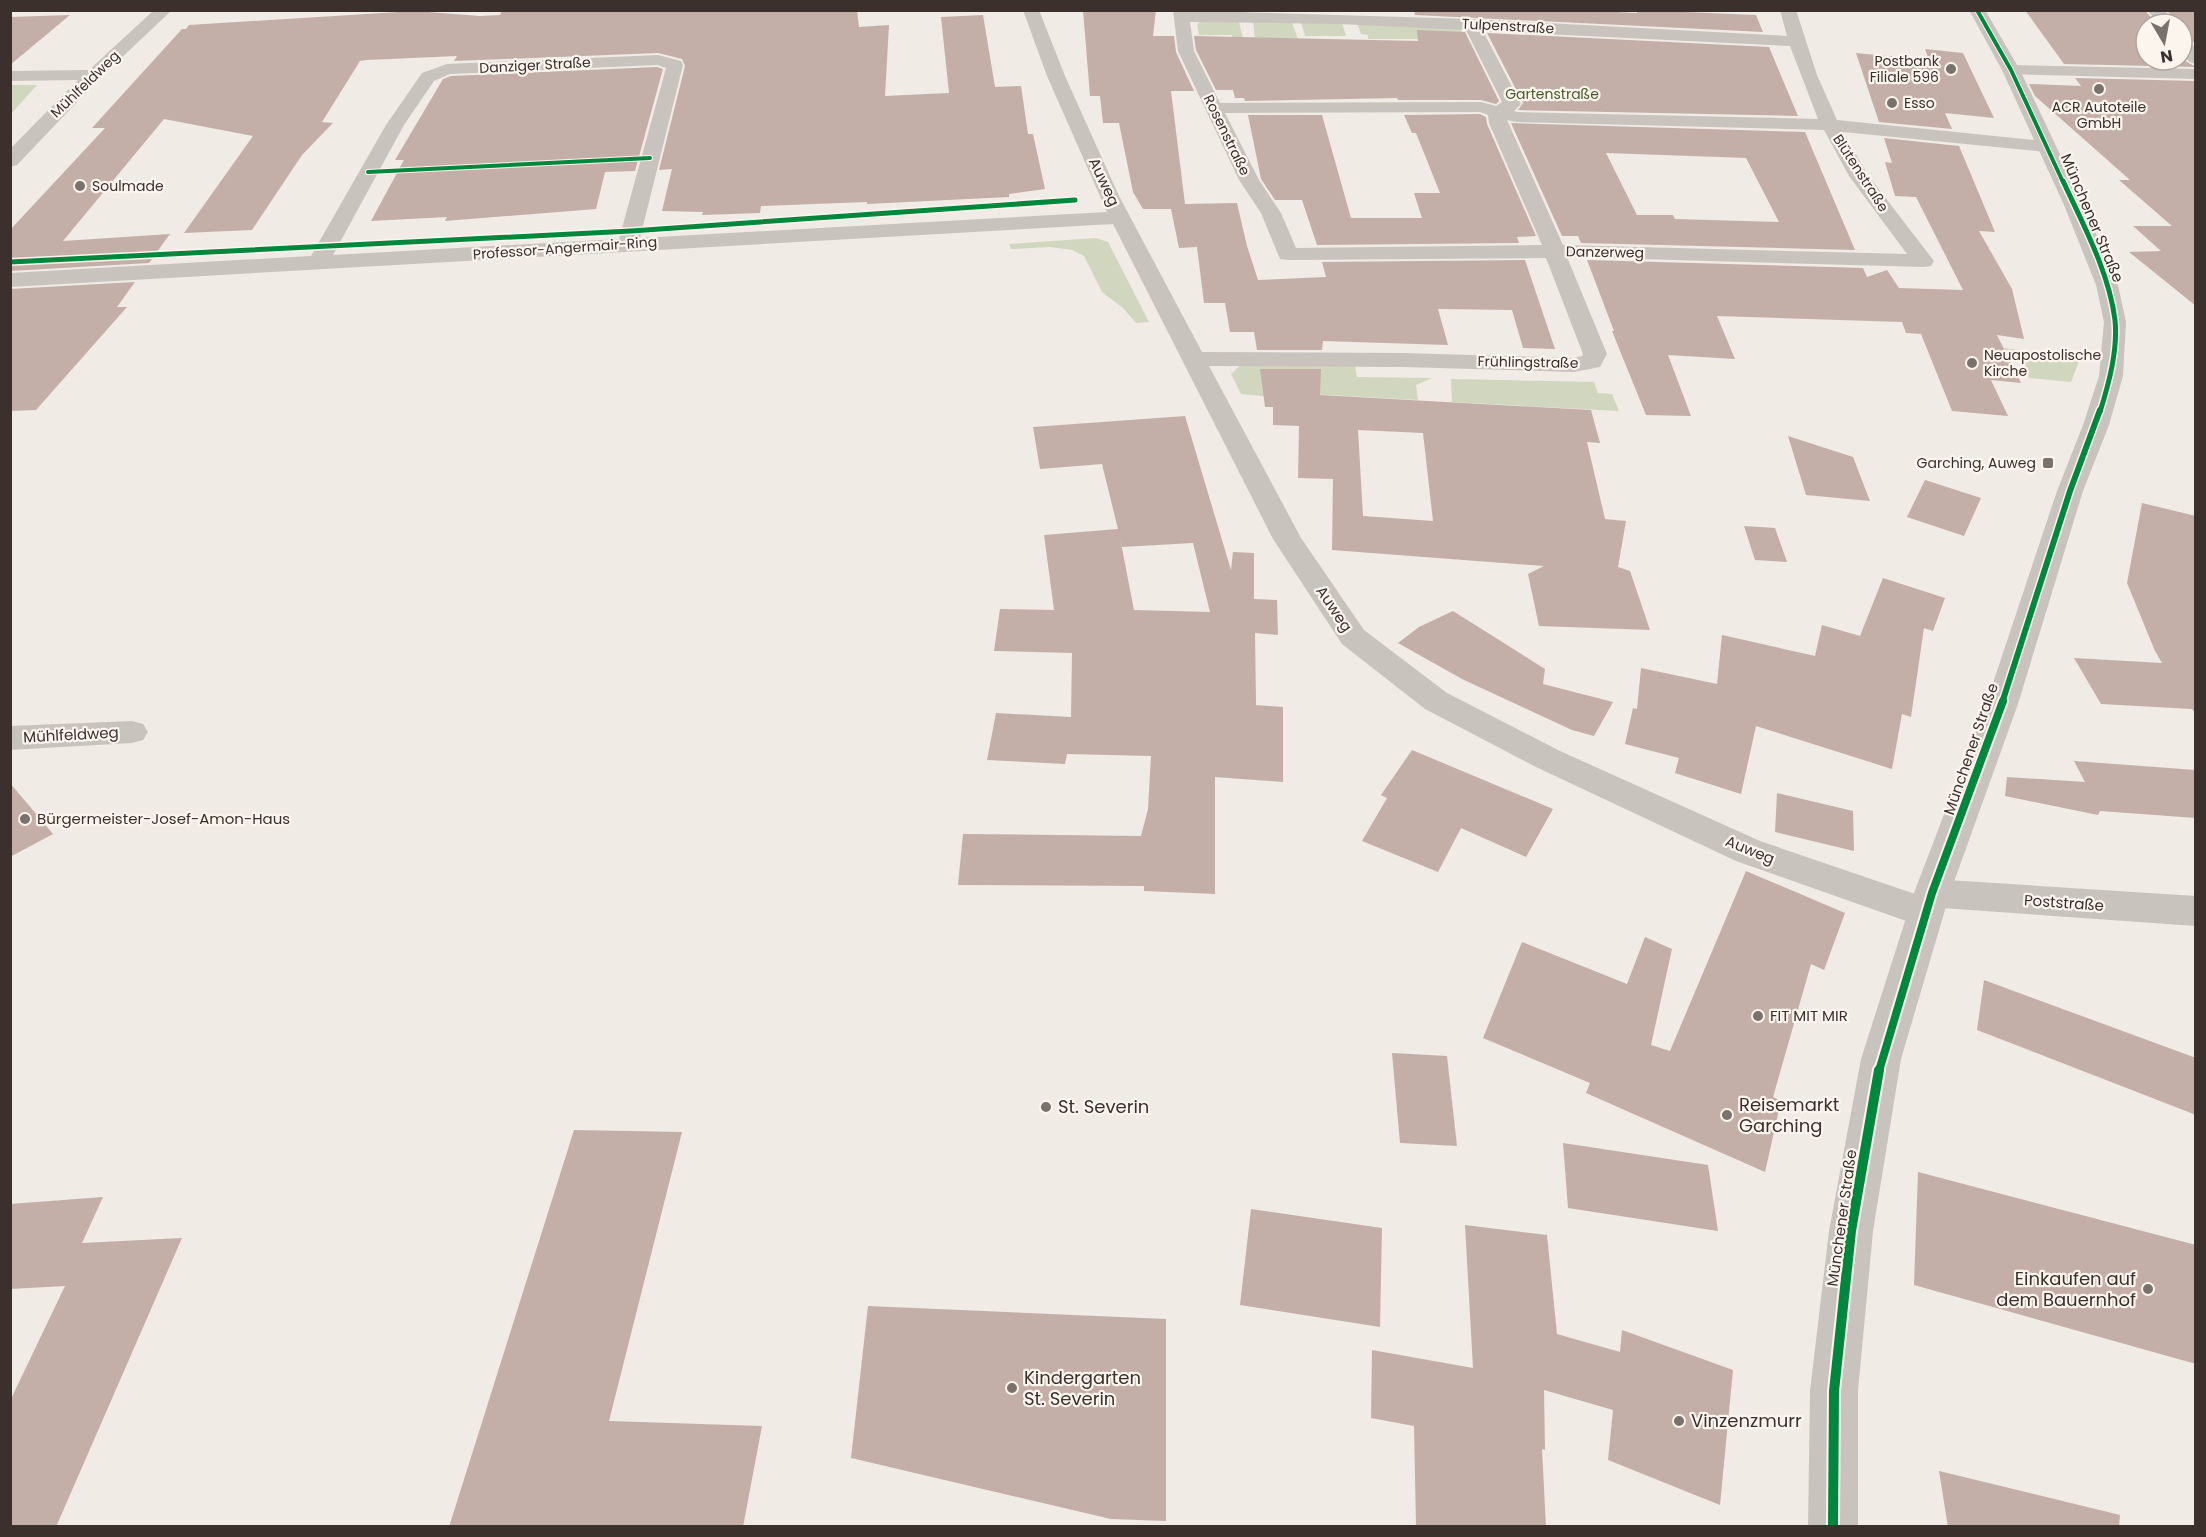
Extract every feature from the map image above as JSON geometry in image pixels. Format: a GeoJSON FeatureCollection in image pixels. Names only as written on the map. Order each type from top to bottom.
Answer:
{"type":"FeatureCollection","features":[{"type":"Feature","properties":{"kind":"street","name":"Mühlfeldweg"},"geometry":{"type":"LineString","coordinates":[[10,161],[93,75],[164,10]]}},
{"type":"Feature","properties":{"kind":"street","name":"Auweg"},"geometry":{"type":"LineString","coordinates":[[1031,10],[1056,76],[1120,217],[1287,539],[1353,637],[1436,701],[1548,759],[1748,851],[1929,903]]}},
{"type":"Feature","properties":{"kind":"street","name":"Blütenstraße"},"geometry":{"type":"LineString","coordinates":[[1788,10],[1797,41],[1829,125],[1859,176],[1923,261]]}},
{"type":"Feature","properties":{"kind":"street","name":"Münchener Straße"},"geometry":{"type":"LineString","coordinates":[[1833,1527],[1834,1391],[1851,1231],[1881,1059],[1929,903],[2002,704],[2070,491],[2096,425],[2111,376],[2115,322],[2107,285],[2074,205],[2011,70],[1977,10]]}},
{"type":"Feature","properties":{"kind":"street","name":"Tulpenstraße"},"geometry":{"type":"LineString","coordinates":[[1182,14],[1471,24],[1797,41]]}},
{"type":"Feature","properties":{"kind":"street","name":"Rosenstraße"},"geometry":{"type":"LineString","coordinates":[[1182,14],[1186,51],[1249,180],[1270,213],[1288,254]]}},
{"type":"Feature","properties":{"kind":"street"},"geometry":{"type":"LineString","coordinates":[[1471,24],[1512,104],[1497,113]]}},
{"type":"Feature","properties":{"kind":"street","name":"Danziger Straße"},"geometry":{"type":"LineString","coordinates":[[318,263],[394,125],[428,77],[447,69],[658,60],[675,65],[628,243]]}},
{"type":"Feature","properties":{"kind":"street"},"geometry":{"type":"LineString","coordinates":[[2011,70],[2196,74]]}},
{"type":"Feature","properties":{"kind":"street"},"geometry":{"type":"LineString","coordinates":[[10,76],[93,75]]}},
{"type":"Feature","properties":{"kind":"street"},"geometry":{"type":"LineString","coordinates":[[1213,108],[1481,108],[1516,117],[1829,125],[2046,146]]}},
{"type":"Feature","properties":{"kind":"street","name":"Frühlingstraße"},"geometry":{"type":"LineString","coordinates":[[1195,359],[1574,364],[1592,362],[1595,354],[1554,252],[1549,232],[1500,127],[1497,113]]}},
{"type":"Feature","properties":{"kind":"street","name":"Professor-Angermair-Ring"},"geometry":{"type":"LineString","coordinates":[[10,280],[628,243],[1120,217]]}},
{"type":"Feature","properties":{"kind":"street","name":"Danzerweg"},"geometry":{"type":"LineString","coordinates":[[1288,254],[1554,252],[1752,255],[1923,261]]}},
{"type":"Feature","properties":{"kind":"street","name":"Mühlfeldweg"},"geometry":{"type":"LineString","coordinates":[[10,738],[132,732]]}},
{"type":"Feature","properties":{"kind":"street","name":"Poststraße"},"geometry":{"type":"LineString","coordinates":[[1929,903],[2196,911]]}},
{"type":"Feature","properties":{"kind":"green space"},"geometry":{"type":"Polygon","coordinates":[[[1253,21],[1292,22],[1306,63],[1255,38],[1253,21]]]}},
{"type":"Feature","properties":{"kind":"green space"},"geometry":{"type":"Polygon","coordinates":[[[1200,22],[1239,22],[1249,63],[1236,52],[1232,35],[1199,35],[1197,25],[1200,22]]]}},
{"type":"Feature","properties":{"kind":"green space"},"geometry":{"type":"Polygon","coordinates":[[[1301,22],[1342,23],[1346,36],[1305,36],[1301,22]]]}},
{"type":"Feature","properties":{"kind":"green space"},"geometry":{"type":"Polygon","coordinates":[[[1357,23],[1460,29],[1475,56],[1419,39],[1368,39],[1368,35],[1361,34],[1357,23]]]}},
{"type":"Feature","properties":{"kind":"green space"},"geometry":{"type":"Polygon","coordinates":[[[10,85],[37,85],[11,114],[10,85]]]}},
{"type":"Feature","properties":{"kind":"green space"},"geometry":{"type":"Polygon","coordinates":[[[1096,238],[1108,242],[1149,322],[1136,323],[1123,308],[1102,292],[1084,256],[1072,250],[1050,247],[1011,249],[1009,244],[1096,238]]]}},
{"type":"Feature","properties":{"kind":"green space"},"geometry":{"type":"Polygon","coordinates":[[[1923,340],[2081,356],[2071,382],[2029,378],[2019,357],[1927,347],[1923,340]]]}},
{"type":"Feature","properties":{"kind":"green space"},"geometry":{"type":"Polygon","coordinates":[[[1241,365],[1355,365],[1357,377],[1432,378],[1416,385],[1418,400],[1274,392],[1273,397],[1241,394],[1231,374],[1241,365]]]}},
{"type":"Feature","properties":{"kind":"green space"},"geometry":{"type":"Polygon","coordinates":[[[1451,379],[1594,382],[1598,393],[1612,394],[1619,411],[1452,402],[1451,379]]]}},
{"type":"Feature","properties":{"kind":"building"},"geometry":{"type":"Polygon","coordinates":[[[502,10],[857,10],[859,27],[889,25],[885,96],[949,93],[941,17],[983,15],[995,87],[1021,86],[1028,134],[1033,134],[1045,189],[1009,194],[1009,197],[867,204],[867,202],[761,206],[760,213],[702,215],[703,212],[662,211],[672,169],[659,170],[685,66],[682,59],[658,53],[454,61],[457,56],[367,60],[360,61],[322,122],[333,123],[302,155],[252,230],[184,233],[253,136],[164,119],[63,241],[170,234],[149,263],[10,271],[10,230],[105,128],[92,128],[182,29],[186,29],[189,25],[415,11],[480,16],[500,15],[502,10]]]}},
{"type":"Feature","properties":{"kind":"building"},"geometry":{"type":"Polygon","coordinates":[[[1083,10],[1156,10],[1153,36],[1174,36],[1176,52],[1194,91],[1171,91],[1185,204],[1237,203],[1258,280],[1326,277],[1322,262],[1525,260],[1555,349],[1523,348],[1512,310],[1438,309],[1448,345],[1323,341],[1322,350],[1257,350],[1254,332],[1230,332],[1225,303],[1204,303],[1197,247],[1179,248],[1171,209],[1143,209],[1133,192],[1119,123],[1103,123],[1100,96],[1090,96],[1083,10]]]}},
{"type":"Feature","properties":{"kind":"building"},"geometry":{"type":"Polygon","coordinates":[[[1414,10],[1575,10],[1637,13],[1637,10],[1756,15],[1763,32],[1415,15],[1414,10]]]}},
{"type":"Feature","properties":{"kind":"building"},"geometry":{"type":"Polygon","coordinates":[[[2025,10],[2145,10],[2147,12],[2134,12],[2134,66],[2064,64],[2025,10]]]}},
{"type":"Feature","properties":{"kind":"building"},"geometry":{"type":"Polygon","coordinates":[[[2167,10],[2196,10],[2196,45],[2194,43],[2194,12],[2169,12],[2167,10]]]}},
{"type":"Feature","properties":{"kind":"building"},"geometry":{"type":"Polygon","coordinates":[[[70,15],[10,65],[10,17],[70,15]]]}},
{"type":"Feature","properties":{"kind":"building"},"geometry":{"type":"Polygon","coordinates":[[[1417,30],[1465,32],[1499,101],[1496,104],[1481,100],[1398,100],[1397,98],[1245,101],[1244,98],[1235,98],[1233,90],[1216,90],[1196,50],[1194,36],[1418,41],[1417,30]]]}},
{"type":"Feature","properties":{"kind":"building"},"geometry":{"type":"Polygon","coordinates":[[[1487,33],[1769,47],[1798,116],[1518,110],[1523,103],[1487,33]]]}},
{"type":"Feature","properties":{"kind":"building"},"geometry":{"type":"Polygon","coordinates":[[[1925,49],[1963,53],[1994,118],[1945,113],[1952,129],[1879,122],[1856,53],[1929,60],[1925,49]]]}},
{"type":"Feature","properties":{"kind":"building"},"geometry":{"type":"Polygon","coordinates":[[[657,67],[663,69],[635,171],[605,172],[596,209],[445,221],[447,217],[371,221],[404,160],[395,160],[443,79],[451,76],[657,67]]]}},
{"type":"Feature","properties":{"kind":"building"},"geometry":{"type":"Polygon","coordinates":[[[2075,78],[2196,81],[2196,306],[2129,252],[2161,251],[2133,226],[2172,226],[2119,180],[2130,180],[2035,96],[2029,84],[2081,86],[2075,78]]]}},
{"type":"Feature","properties":{"kind":"building"},"geometry":{"type":"Polygon","coordinates":[[[1480,114],[1486,117],[1536,236],[1517,237],[1519,243],[1317,245],[1302,200],[1275,200],[1261,179],[1248,115],[1322,115],[1351,218],[1422,218],[1414,193],[1440,193],[1416,133],[1412,133],[1404,115],[1480,114]]]}},
{"type":"Feature","properties":{"kind":"building"},"geometry":{"type":"Polygon","coordinates":[[[1511,123],[1805,132],[1855,250],[1581,243],[1578,236],[1562,236],[1511,123]],[[1606,153],[1637,215],[1673,215],[1675,219],[1779,222],[1746,158],[1606,153]]]}},
{"type":"Feature","properties":{"kind":"building"},"geometry":{"type":"Polygon","coordinates":[[[1884,138],[1959,146],[1995,232],[1979,231],[2012,289],[2024,339],[1997,335],[2021,383],[1991,380],[2008,416],[1952,411],[1921,334],[1906,333],[1902,322],[1717,316],[1735,359],[1668,355],[1691,416],[1646,415],[1612,331],[1614,331],[1587,260],[1863,268],[1867,277],[1887,270],[1899,288],[1963,290],[1916,197],[1895,196],[1885,162],[1892,163],[1884,138]]]}},
{"type":"Feature","properties":{"kind":"building"},"geometry":{"type":"Polygon","coordinates":[[[135,282],[117,307],[127,307],[36,410],[10,411],[10,289],[135,282]]]}},
{"type":"Feature","properties":{"kind":"building"},"geometry":{"type":"Polygon","coordinates":[[[1260,369],[1321,369],[1320,395],[1591,410],[1600,443],[1587,442],[1605,519],[1626,521],[1618,567],[1630,571],[1650,630],[1539,626],[1528,574],[1544,566],[1332,550],[1333,479],[1298,478],[1299,426],[1273,425],[1273,407],[1265,407],[1260,369]],[[1358,430],[1363,516],[1433,521],[1423,433],[1358,430]]]}},
{"type":"Feature","properties":{"kind":"building"},"geometry":{"type":"Polygon","coordinates":[[[1185,416],[1231,570],[1233,552],[1254,553],[1254,599],[1277,600],[1278,635],[1255,633],[1256,705],[1283,707],[1283,782],[1215,777],[1215,894],[1144,891],[1144,886],[958,885],[963,834],[1141,836],[1148,809],[1151,756],[1067,754],[1065,764],[987,760],[996,713],[1071,717],[1072,653],[994,651],[1000,609],[1054,610],[1044,535],[1118,529],[1102,464],[1040,469],[1033,427],[1185,416]],[[1120,538],[1134,610],[1210,612],[1193,543],[1122,547],[1120,538]]]}},
{"type":"Feature","properties":{"kind":"building"},"geometry":{"type":"Polygon","coordinates":[[[1788,436],[1853,457],[1870,501],[1806,495],[1788,436]]]}},
{"type":"Feature","properties":{"kind":"building"},"geometry":{"type":"Polygon","coordinates":[[[1925,480],[1981,498],[1964,536],[1907,517],[1925,480]]]}},
{"type":"Feature","properties":{"kind":"building"},"geometry":{"type":"Polygon","coordinates":[[[2142,503],[2196,516],[2196,714],[2192,709],[2101,704],[2074,658],[2162,663],[2127,583],[2142,503]]]}},
{"type":"Feature","properties":{"kind":"building"},"geometry":{"type":"Polygon","coordinates":[[[1744,526],[1775,528],[1787,562],[1755,560],[1744,526]]]}},
{"type":"Feature","properties":{"kind":"building"},"geometry":{"type":"Polygon","coordinates":[[[1883,578],[1945,598],[1933,631],[1924,628],[1911,717],[1902,714],[1892,769],[1756,726],[1741,794],[1675,773],[1679,758],[1625,744],[1633,708],[1637,709],[1641,668],[1717,684],[1722,635],[1815,656],[1822,625],[1860,636],[1883,578]]]}},
{"type":"Feature","properties":{"kind":"building"},"geometry":{"type":"Polygon","coordinates":[[[1453,611],[1545,669],[1543,684],[1613,702],[1594,736],[1572,730],[1462,679],[1398,643],[1419,627],[1453,611]]]}},
{"type":"Feature","properties":{"kind":"building"},"geometry":{"type":"Polygon","coordinates":[[[1412,750],[1553,809],[1526,857],[1461,828],[1438,872],[1362,841],[1387,798],[1381,795],[1412,750]]]}},
{"type":"Feature","properties":{"kind":"building"},"geometry":{"type":"Polygon","coordinates":[[[2074,761],[2196,770],[2196,818],[2100,811],[2098,815],[2005,796],[2007,777],[2085,782],[2074,761]]]}},
{"type":"Feature","properties":{"kind":"building","name":"Bürgermeister-Josef-Amon-Haus"},"geometry":{"type":"Polygon","coordinates":[[[10,783],[53,834],[10,857],[10,783]]]}},
{"type":"Feature","properties":{"kind":"building"},"geometry":{"type":"Polygon","coordinates":[[[1777,793],[1853,811],[1854,851],[1775,832],[1777,793]]]}},
{"type":"Feature","properties":{"kind":"building"},"geometry":{"type":"Polygon","coordinates":[[[1746,871],[1845,913],[1824,970],[1811,964],[1773,1097],[1781,1101],[1765,1172],[1586,1093],[1590,1083],[1483,1038],[1522,942],[1627,984],[1645,937],[1672,949],[1651,1045],[1670,1051],[1746,871]]]}},
{"type":"Feature","properties":{"kind":"building"},"geometry":{"type":"Polygon","coordinates":[[[1984,980],[2196,1058],[2196,1115],[1977,1030],[1984,980]]]}},
{"type":"Feature","properties":{"kind":"building"},"geometry":{"type":"Polygon","coordinates":[[[1392,1053],[1447,1056],[1457,1146],[1400,1143],[1392,1053]]]}},
{"type":"Feature","properties":{"kind":"building"},"geometry":{"type":"Polygon","coordinates":[[[574,1130],[682,1132],[609,1421],[762,1426],[743,1527],[449,1527],[574,1130]]]}},
{"type":"Feature","properties":{"kind":"building"},"geometry":{"type":"Polygon","coordinates":[[[1563,1143],[1708,1165],[1718,1231],[1568,1208],[1563,1143]]]}},
{"type":"Feature","properties":{"kind":"building"},"geometry":{"type":"Polygon","coordinates":[[[1918,1172],[2196,1245],[2196,1364],[1914,1285],[1918,1172]]]}},
{"type":"Feature","properties":{"kind":"building"},"geometry":{"type":"Polygon","coordinates":[[[103,1197],[82,1243],[182,1238],[56,1527],[10,1527],[10,1401],[65,1286],[10,1289],[10,1204],[103,1197]]]}},
{"type":"Feature","properties":{"kind":"building"},"geometry":{"type":"Polygon","coordinates":[[[1251,1209],[1382,1228],[1380,1327],[1240,1305],[1251,1209]]]}},
{"type":"Feature","properties":{"kind":"building"},"geometry":{"type":"Polygon","coordinates":[[[1465,1225],[1547,1235],[1557,1334],[1620,1352],[1622,1330],[1733,1370],[1720,1505],[1608,1460],[1613,1410],[1544,1390],[1545,1450],[1542,1449],[1546,1527],[1416,1527],[1414,1426],[1371,1418],[1372,1350],[1473,1368],[1465,1225]]]}},
{"type":"Feature","properties":{"kind":"building","name":"Kindergarten St. Severin"},"geometry":{"type":"Polygon","coordinates":[[[868,1306],[1166,1319],[1166,1521],[1111,1519],[851,1458],[868,1306]]]}},
{"type":"Feature","properties":{"kind":"building"},"geometry":{"type":"Polygon","coordinates":[[[1939,1471],[2120,1515],[2119,1527],[1948,1527],[1939,1471]]]}},
{"type":"Feature","properties":{"kind":"cycle path"},"geometry":{"type":"LineString","coordinates":[[1833,1526],[1834,1391],[1851,1231],[1881,1059],[1932,893],[2002,704],[2070,491],[2096,425],[2111,376],[2115,322],[2107,285],[2074,205],[2011,70],[1977,10]]}},
{"type":"Feature","properties":{"kind":"cycle path"},"geometry":{"type":"LineString","coordinates":[[368,172],[650,158]]}},
{"type":"Feature","properties":{"kind":"cycle path"},"geometry":{"type":"LineString","coordinates":[[10,262],[631,231],[1075,200]]}},
{"type":"Feature","properties":{"kind":"place","name":"Postbank Filiale 596"},"geometry":{"type":"Point","coordinates":[1951,69]}},
{"type":"Feature","properties":{"kind":"place","name":"ACR Autoteile GmbH"},"geometry":{"type":"Point","coordinates":[2099,89]}},
{"type":"Feature","properties":{"kind":"place","name":"Esso"},"geometry":{"type":"Point","coordinates":[1892,103]}},
{"type":"Feature","properties":{"kind":"place","name":"Soulmade"},"geometry":{"type":"Point","coordinates":[80,186]}},
{"type":"Feature","properties":{"kind":"place","name":"Neuapostolische Kirche"},"geometry":{"type":"Point","coordinates":[1972,363]}},
{"type":"Feature","properties":{"kind":"place","name":"Garching, Auweg"},"geometry":{"type":"Point","coordinates":[2048,463]}},
{"type":"Feature","properties":{"kind":"place","name":"Bürgermeister-Josef-Amon-Haus"},"geometry":{"type":"Point","coordinates":[25,819]}},
{"type":"Feature","properties":{"kind":"place","name":"FIT MIT MIR"},"geometry":{"type":"Point","coordinates":[1758,1016]}},
{"type":"Feature","properties":{"kind":"place","name":"St. Severin"},"geometry":{"type":"Point","coordinates":[1046,1107]}},
{"type":"Feature","properties":{"kind":"place","name":"Reisemarkt Garching"},"geometry":{"type":"Point","coordinates":[1727,1115]}},
{"type":"Feature","properties":{"kind":"place","name":"Einkaufen auf dem Bauernhof"},"geometry":{"type":"Point","coordinates":[2148,1289]}},
{"type":"Feature","properties":{"kind":"place","name":"Kindergarten St. Severin"},"geometry":{"type":"Point","coordinates":[1012,1388]}},
{"type":"Feature","properties":{"kind":"place","name":"Vinzenzmurr"},"geometry":{"type":"Point","coordinates":[1679,1421]}},
{"type":"Feature","properties":{"kind":"park label","name":"Gartenstraße"},"geometry":{"type":"Point","coordinates":[1552,94]}}]}
